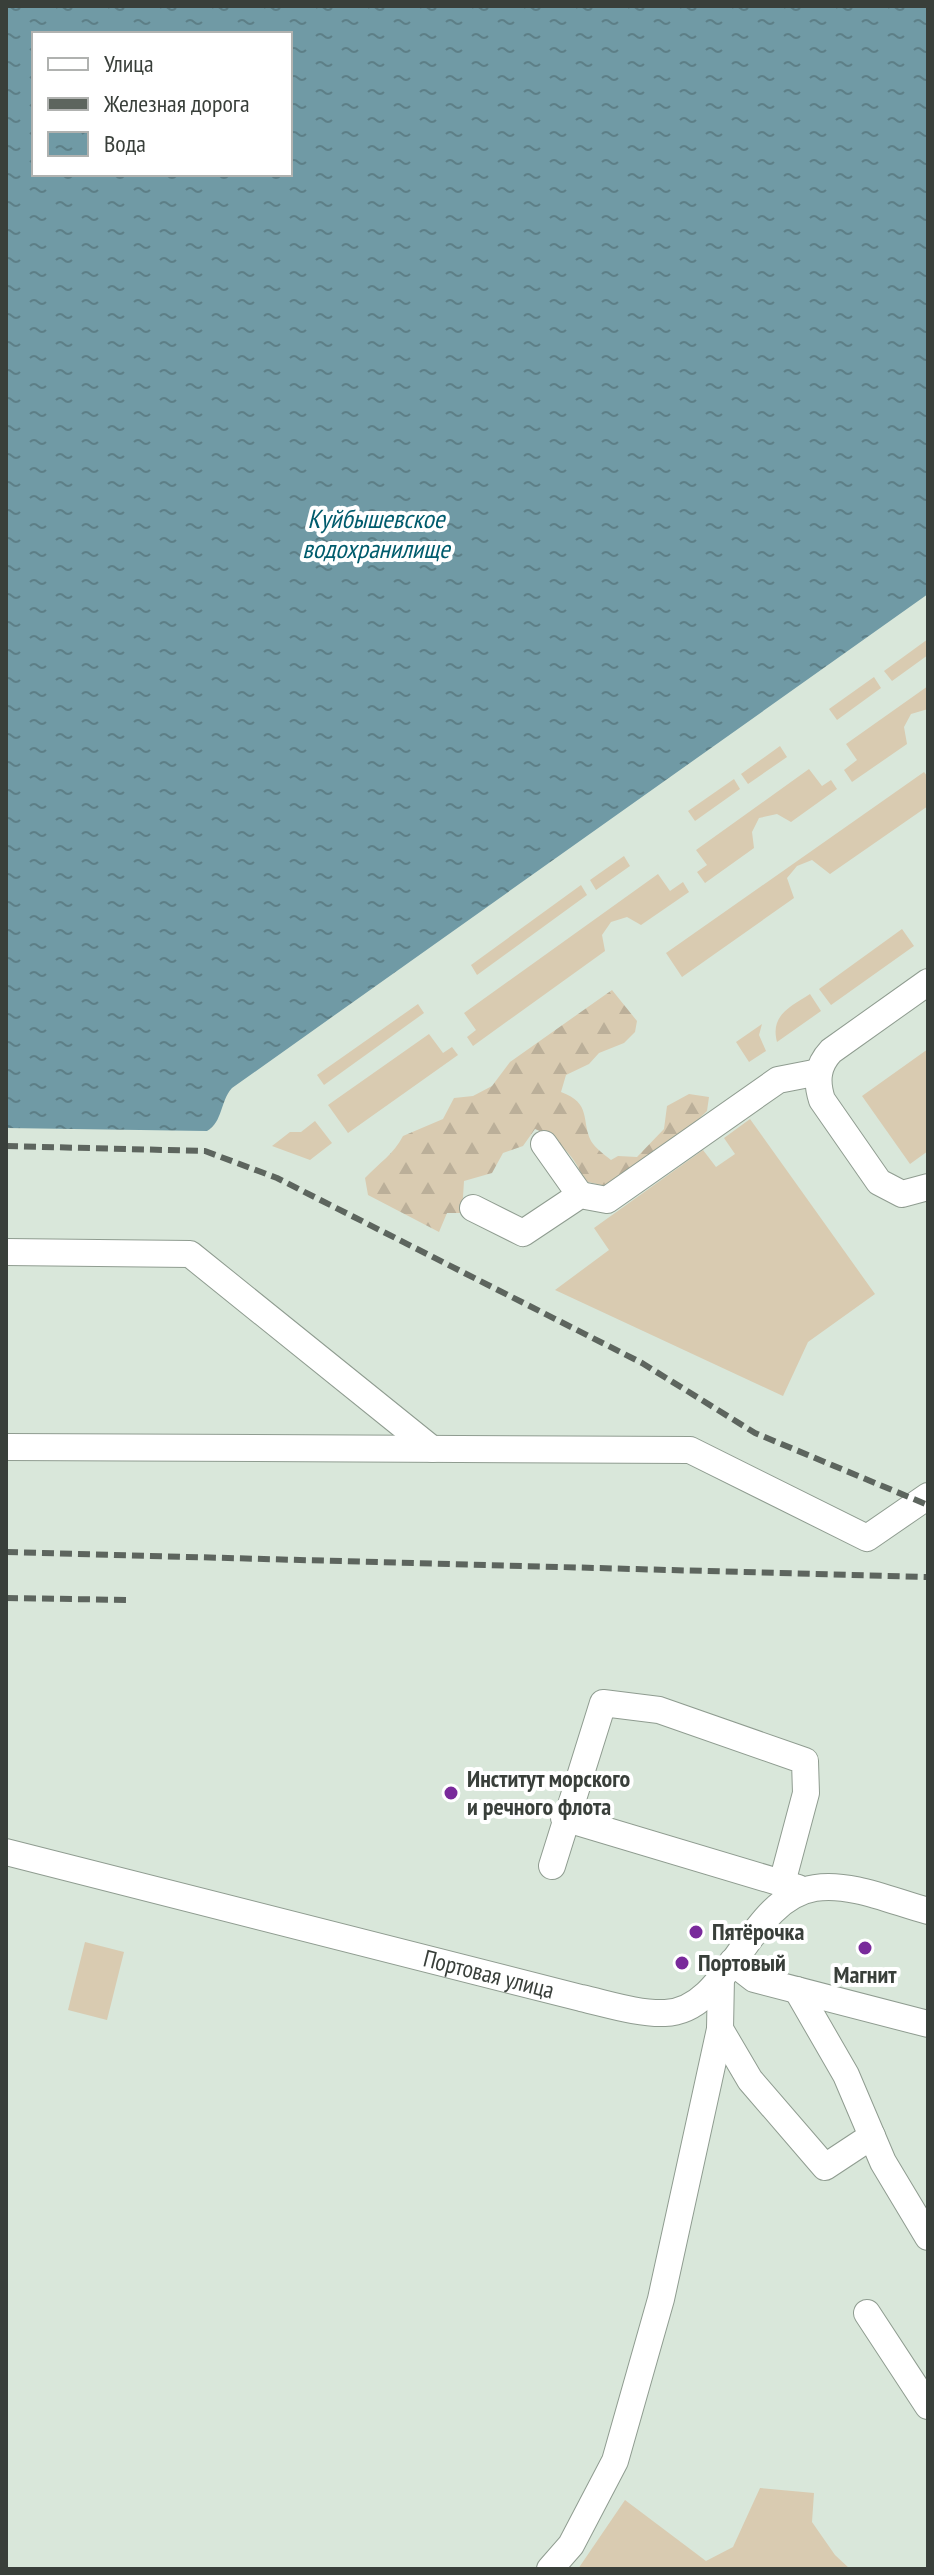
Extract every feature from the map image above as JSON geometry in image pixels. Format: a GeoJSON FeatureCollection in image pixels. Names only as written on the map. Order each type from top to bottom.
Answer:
{"type":"FeatureCollection","features":[{"type":"Feature","properties":{"kind":"street"},"geometry":{"type":"LineString","coordinates":[[928,982],[831,1051],[819,1072],[817,1086],[822,1100],[879,1182],[902,1194],[928,1187]]}},
{"type":"Feature","properties":{"kind":"street"},"geometry":{"type":"LineString","coordinates":[[473,1208],[523,1233],[580,1195],[607,1200],[778,1080],[819,1072]]}},
{"type":"Feature","properties":{"kind":"street"},"geometry":{"type":"LineString","coordinates":[[544,1144],[580,1195]]}},
{"type":"Feature","properties":{"kind":"street"},"geometry":{"type":"LineString","coordinates":[[6,1252],[190,1254],[432,1449]]}},
{"type":"Feature","properties":{"kind":"street"},"geometry":{"type":"LineString","coordinates":[[6,1447],[690,1450],[867,1538],[928,1496]]}},
{"type":"Feature","properties":{"kind":"street"},"geometry":{"type":"LineString","coordinates":[[552,1866],[564,1818],[603,1703],[659,1710],[805,1761],[806,1793],[793,1886]]}},
{"type":"Feature","properties":{"kind":"street"},"geometry":{"type":"LineString","coordinates":[[564,1818],[793,1886],[835,1888],[928,1911]]}},
{"type":"Feature","properties":{"kind":"street","name":"Портовая улица"},"geometry":{"type":"LineString","coordinates":[[6,1852],[617,2006],[666,2013],[688,2008],[726,1969],[793,1886]]}},
{"type":"Feature","properties":{"kind":"street"},"geometry":{"type":"LineString","coordinates":[[550,2569],[571,2545],[615,2461],[661,2299],[720,2029],[726,1969],[928,2024]]}},
{"type":"Feature","properties":{"kind":"street"},"geometry":{"type":"LineString","coordinates":[[797,1990],[846,2075],[883,2162],[928,2237]]}},
{"type":"Feature","properties":{"kind":"street"},"geometry":{"type":"LineString","coordinates":[[720,2029],[750,2080],[825,2167],[872,2136]]}},
{"type":"Feature","properties":{"kind":"street"},"geometry":{"type":"LineString","coordinates":[[867,2313],[928,2406]]}},
{"type":"Feature","properties":{"kind":"green space"},"geometry":{"type":"Polygon","coordinates":[[[928,639],[928,655],[892,681],[884,671],[928,639]]]}},
{"type":"Feature","properties":{"kind":"green space"},"geometry":{"type":"Polygon","coordinates":[[[874,677],[881,688],[837,720],[829,709],[874,677]]]}},
{"type":"Feature","properties":{"kind":"green space"},"geometry":{"type":"Polygon","coordinates":[[[928,686],[928,709],[911,714],[904,727],[907,744],[852,782],[844,770],[857,760],[846,744],[928,686]]]}},
{"type":"Feature","properties":{"kind":"green space"},"geometry":{"type":"Polygon","coordinates":[[[780,746],[787,757],[748,784],[741,774],[780,746]]]}},
{"type":"Feature","properties":{"kind":"green space"},"geometry":{"type":"Polygon","coordinates":[[[809,769],[822,786],[831,780],[837,789],[791,822],[777,814],[759,818],[752,832],[754,848],[705,883],[697,872],[707,865],[696,850],[809,769]]]}},
{"type":"Feature","properties":{"kind":"green space"},"geometry":{"type":"Polygon","coordinates":[[[924,772],[928,777],[928,806],[830,874],[812,860],[797,866],[787,878],[794,898],[682,977],[666,953],[924,772]]]}},
{"type":"Feature","properties":{"kind":"green space"},"geometry":{"type":"Polygon","coordinates":[[[734,779],[740,789],[695,821],[688,811],[734,779]]]}},
{"type":"Feature","properties":{"kind":"green space"},"geometry":{"type":"Polygon","coordinates":[[[624,856],[630,866],[596,890],[590,880],[624,856]]]}},
{"type":"Feature","properties":{"kind":"green space"},"geometry":{"type":"Polygon","coordinates":[[[658,874],[670,891],[683,882],[689,892],[641,925],[627,917],[611,922],[602,935],[605,951],[473,1046],[467,1037],[476,1030],[464,1013],[658,874]]]}},
{"type":"Feature","properties":{"kind":"green space"},"geometry":{"type":"Polygon","coordinates":[[[581,885],[587,895],[477,975],[471,965],[581,885]]]}},
{"type":"Feature","properties":{"kind":"green space"},"geometry":{"type":"Polygon","coordinates":[[[902,929],[914,946],[831,1005],[819,989],[902,929]]]}},
{"type":"Feature","properties":{"kind":"green space"},"geometry":{"type":"Polygon","coordinates":[[[612,990],[637,1021],[635,1032],[624,1043],[599,1053],[589,1064],[566,1075],[561,1092],[577,1101],[584,1113],[591,1141],[611,1160],[618,1156],[637,1157],[664,1129],[667,1106],[689,1094],[709,1097],[707,1111],[665,1151],[610,1187],[584,1181],[565,1150],[535,1129],[523,1146],[503,1153],[492,1173],[464,1181],[462,1213],[447,1213],[439,1232],[368,1195],[365,1178],[391,1153],[403,1136],[443,1119],[454,1098],[473,1096],[492,1086],[510,1062],[612,990]]]}},
{"type":"Feature","properties":{"kind":"green space"},"geometry":{"type":"Polygon","coordinates":[[[810,994],[821,1011],[777,1042],[776,1025],[779,1018],[810,994]]]}},
{"type":"Feature","properties":{"kind":"green space"},"geometry":{"type":"Polygon","coordinates":[[[418,1004],[424,1013],[324,1085],[317,1075],[418,1004]]]}},
{"type":"Feature","properties":{"kind":"green space"},"geometry":{"type":"Polygon","coordinates":[[[762,1024],[759,1035],[766,1051],[749,1062],[736,1042],[762,1024]]]}},
{"type":"Feature","properties":{"kind":"green space"},"geometry":{"type":"Polygon","coordinates":[[[429,1034],[443,1053],[452,1047],[458,1055],[348,1133],[328,1105],[429,1034]]]}},
{"type":"Feature","properties":{"kind":"green space"},"geometry":{"type":"Polygon","coordinates":[[[928,1049],[928,1151],[910,1164],[862,1096],[928,1049]]]}},
{"type":"Feature","properties":{"kind":"green space"},"geometry":{"type":"Polygon","coordinates":[[[750,1119],[875,1294],[808,1342],[783,1396],[555,1290],[609,1250],[594,1228],[703,1150],[716,1167],[735,1154],[724,1138],[750,1119]]]}},
{"type":"Feature","properties":{"kind":"green space"},"geometry":{"type":"Polygon","coordinates":[[[315,1121],[332,1143],[310,1160],[272,1146],[290,1132],[301,1132],[315,1121]]]}},
{"type":"Feature","properties":{"kind":"green space"},"geometry":{"type":"Polygon","coordinates":[[[85,1942],[124,1952],[107,2020],[68,2010],[85,1942]]]}},
{"type":"Feature","properties":{"kind":"green space"},"geometry":{"type":"Polygon","coordinates":[[[760,2488],[814,2493],[812,2522],[835,2555],[850,2569],[578,2569],[625,2500],[706,2561],[733,2547],[760,2488]]]}},
{"type":"Feature","properties":{"kind":"water","name":"Куйбышевское водохранилище"},"geometry":{"type":"Polygon","coordinates":[[[6,6],[928,6],[928,594],[232,1088],[216,1122],[207,1131],[6,1128],[6,6]]]}},
{"type":"Feature","properties":{"kind":"railway"},"geometry":{"type":"LineString","coordinates":[[6,1146],[205,1151],[277,1178],[642,1363],[755,1433],[928,1505]]}},
{"type":"Feature","properties":{"kind":"railway"},"geometry":{"type":"LineString","coordinates":[[6,1552],[928,1577]]}},
{"type":"Feature","properties":{"kind":"railway"},"geometry":{"type":"LineString","coordinates":[[6,1598],[131,1600]]}},
{"type":"Feature","properties":{"kind":"place","name":"Институт морского и речного флота"},"geometry":{"type":"Point","coordinates":[451,1793]}},
{"type":"Feature","properties":{"kind":"place","name":"Пятёрочка"},"geometry":{"type":"Point","coordinates":[696,1932]}},
{"type":"Feature","properties":{"kind":"place","name":"Магнит"},"geometry":{"type":"Point","coordinates":[865,1948]}},
{"type":"Feature","properties":{"kind":"place","name":"Портовый"},"geometry":{"type":"Point","coordinates":[682,1963]}}]}
